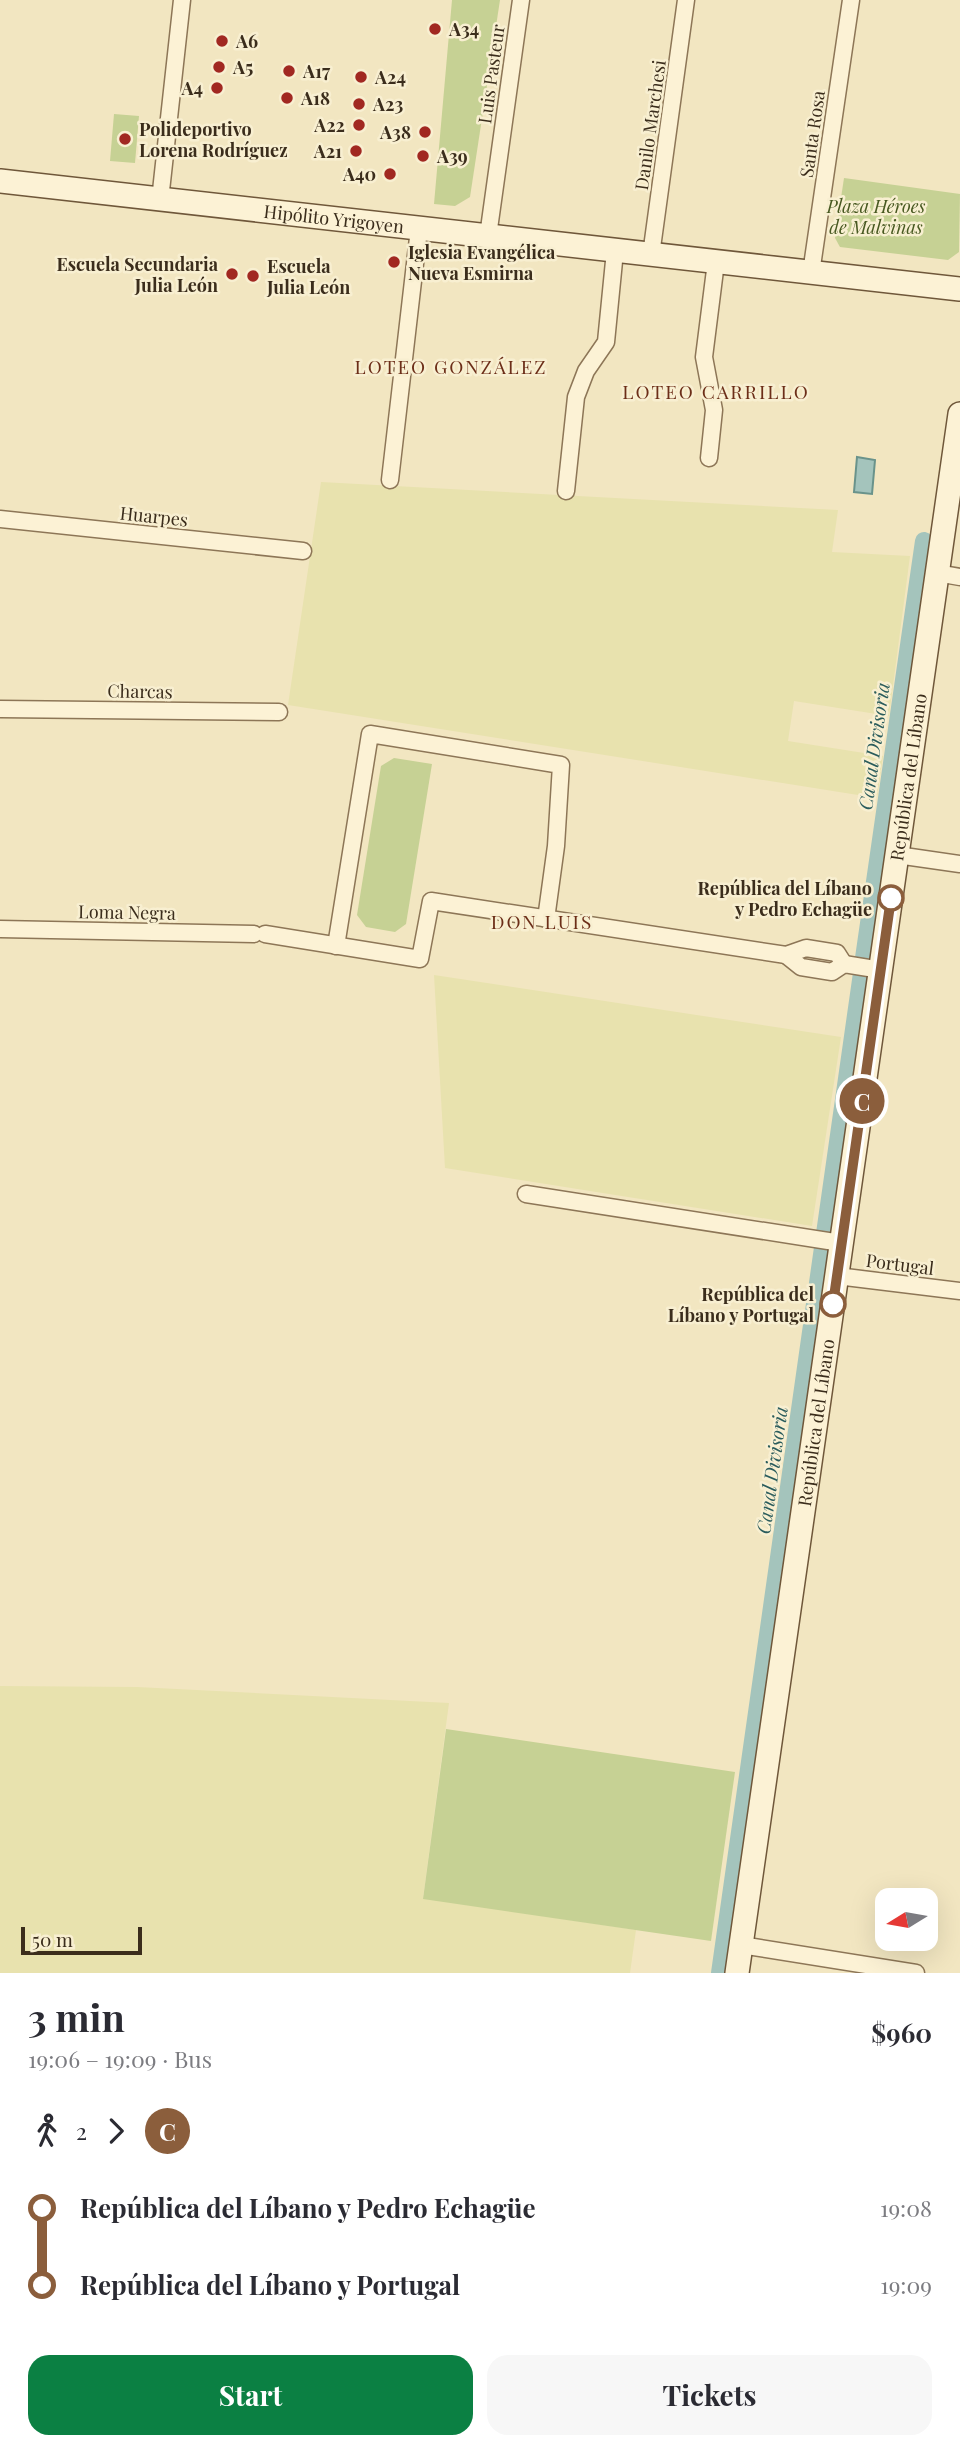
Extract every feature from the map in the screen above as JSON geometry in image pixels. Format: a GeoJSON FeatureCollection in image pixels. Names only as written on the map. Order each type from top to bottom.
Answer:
{"type":"FeatureCollection","features":[{"type":"Feature","properties":{"kind":"main road","name":"Hipólito Yrigoyen"},"geometry":{"type":"LineString","coordinates":[[0,181],[960,289]]}},
{"type":"Feature","properties":{"kind":"main road","name":"República del Líbano"},"geometry":{"type":"LineString","coordinates":[[737,1973],[897,855],[949,575],[960,414]]}},
{"type":"Feature","properties":{"kind":"street"},"geometry":{"type":"LineString","coordinates":[[160,200],[182,0]]}},
{"type":"Feature","properties":{"kind":"street","name":"Luis Pasteur"},"geometry":{"type":"LineString","coordinates":[[488,236],[521,0]]}},
{"type":"Feature","properties":{"kind":"street","name":"Danilo Marchesi"},"geometry":{"type":"LineString","coordinates":[[651,255],[686,0]]}},
{"type":"Feature","properties":{"kind":"street","name":"Santa Rosa"},"geometry":{"type":"LineString","coordinates":[[811,273],[851,0]]}},
{"type":"Feature","properties":{"kind":"street"},"geometry":{"type":"LineString","coordinates":[[390,480],[419,229]]}},
{"type":"Feature","properties":{"kind":"street"},"geometry":{"type":"LineString","coordinates":[[566,491],[576,397],[586,371],[606,342],[615,251]]}},
{"type":"Feature","properties":{"kind":"street"},"geometry":{"type":"LineString","coordinates":[[709,458],[714,410],[704,357],[716,262]]}},
{"type":"Feature","properties":{"kind":"street","name":"Huarpes"},"geometry":{"type":"LineString","coordinates":[[0,519],[303,551]]}},
{"type":"Feature","properties":{"kind":"street","name":"Charcas"},"geometry":{"type":"LineString","coordinates":[[0,709],[279,712]]}},
{"type":"Feature","properties":{"kind":"street"},"geometry":{"type":"LineString","coordinates":[[336,946],[370,734],[561,765],[556,846],[546,919],[786,955],[802,967],[832,972],[844,964],[881,970]]}},
{"type":"Feature","properties":{"kind":"street"},"geometry":{"type":"LineString","coordinates":[[897,855],[960,864]]}},
{"type":"Feature","properties":{"kind":"street","name":"Loma Negra"},"geometry":{"type":"LineString","coordinates":[[0,929],[259,934],[420,959],[431,901],[546,919]]}},
{"type":"Feature","properties":{"kind":"street"},"geometry":{"type":"LineString","coordinates":[[526,1194],[841,1243]]}},
{"type":"Feature","properties":{"kind":"street","name":"Portugal"},"geometry":{"type":"LineString","coordinates":[[836,1276],[960,1291]]}},
{"type":"Feature","properties":{"kind":"street"},"geometry":{"type":"LineString","coordinates":[[741,1945],[916,1973]]}},
{"type":"Feature","properties":{"kind":"shaded area"},"geometry":{"type":"Polygon","coordinates":[[[321,482],[838,510],[832,552],[910,556],[889,716],[794,701],[788,741],[883,756],[877,798],[288,705],[321,482]]]}},
{"type":"Feature","properties":{"kind":"shaded area"},"geometry":{"type":"Polygon","coordinates":[[[434,975],[841,1037],[812,1226],[445,1168],[434,975]]]}},
{"type":"Feature","properties":{"kind":"shaded area"},"geometry":{"type":"Polygon","coordinates":[[[0,1686],[137,1687],[449,1703],[423,1898],[636,1930],[630,1973],[0,1973],[0,1686]]]}},
{"type":"Feature","properties":{"kind":"green space"},"geometry":{"type":"Polygon","coordinates":[[[452,0],[500,0],[470,197],[455,206],[434,204],[452,0]]]}},
{"type":"Feature","properties":{"kind":"green space","name":"Polideportivo Lorena Rodríguez"},"geometry":{"type":"Polygon","coordinates":[[[114,114],[139,116],[135,163],[110,161],[114,114]]]}},
{"type":"Feature","properties":{"kind":"green space","name":"Plaza Héroes de Malvinas"},"geometry":{"type":"Polygon","coordinates":[[[844,178],[960,194],[959,252],[948,260],[840,247],[835,238],[844,178]]]}},
{"type":"Feature","properties":{"kind":"green space"},"geometry":{"type":"Polygon","coordinates":[[[394,758],[432,764],[406,924],[395,932],[366,927],[357,915],[381,766],[394,758]]]}},
{"type":"Feature","properties":{"kind":"green space"},"geometry":{"type":"Polygon","coordinates":[[[446,1729],[735,1772],[711,1941],[423,1899],[446,1729]]]}},
{"type":"Feature","properties":{"kind":"water"},"geometry":{"type":"Polygon","coordinates":[[[857,457],[875,460],[872,494],[854,492],[857,457]]]}},
{"type":"Feature","properties":{"kind":"waterway","name":"Canal Divisoria"},"geometry":{"type":"LineString","coordinates":[[864,958],[924,541]]}},
{"type":"Feature","properties":{"kind":"waterway","name":"Canal Divisoria"},"geometry":{"type":"LineString","coordinates":[[720,1973],[862,973]]}},
{"type":"Feature","properties":{"kind":"bus line","name":"C"},"geometry":{"type":"LineString","coordinates":[[833,1304],[891,898]]}},
{"type":"Feature","properties":{"kind":"place","name":"A34"},"geometry":{"type":"Point","coordinates":[435,29]}},
{"type":"Feature","properties":{"kind":"place","name":"A6"},"geometry":{"type":"Point","coordinates":[222,41]}},
{"type":"Feature","properties":{"kind":"place","name":"A5"},"geometry":{"type":"Point","coordinates":[219,67]}},
{"type":"Feature","properties":{"kind":"place","name":"A17"},"geometry":{"type":"Point","coordinates":[289,71]}},
{"type":"Feature","properties":{"kind":"place","name":"A24"},"geometry":{"type":"Point","coordinates":[361,77]}},
{"type":"Feature","properties":{"kind":"place","name":"A4"},"geometry":{"type":"Point","coordinates":[217,88]}},
{"type":"Feature","properties":{"kind":"place","name":"A18"},"geometry":{"type":"Point","coordinates":[287,98]}},
{"type":"Feature","properties":{"kind":"place","name":"A23"},"geometry":{"type":"Point","coordinates":[359,104]}},
{"type":"Feature","properties":{"kind":"place","name":"A22"},"geometry":{"type":"Point","coordinates":[359,125]}},
{"type":"Feature","properties":{"kind":"place","name":"A38"},"geometry":{"type":"Point","coordinates":[425,132]}},
{"type":"Feature","properties":{"kind":"place","name":"Polideportivo Lorena Rodríguez"},"geometry":{"type":"Point","coordinates":[125,139]}},
{"type":"Feature","properties":{"kind":"place","name":"A21"},"geometry":{"type":"Point","coordinates":[356,151]}},
{"type":"Feature","properties":{"kind":"place","name":"A39"},"geometry":{"type":"Point","coordinates":[423,156]}},
{"type":"Feature","properties":{"kind":"place","name":"A40"},"geometry":{"type":"Point","coordinates":[390,174]}},
{"type":"Feature","properties":{"kind":"place","name":"Iglesia Evangélica Nueva Esmirna"},"geometry":{"type":"Point","coordinates":[394,262]}},
{"type":"Feature","properties":{"kind":"place","name":"Escuela Secundaria Julia León"},"geometry":{"type":"Point","coordinates":[232,274]}},
{"type":"Feature","properties":{"kind":"place","name":"Escuela Julia León"},"geometry":{"type":"Point","coordinates":[253,276]}},
{"type":"Feature","properties":{"kind":"place","name":"República del Líbano y Pedro Echagüe"},"geometry":{"type":"Point","coordinates":[891,898]}},
{"type":"Feature","properties":{"kind":"place","name":"República del Líbano y Portugal"},"geometry":{"type":"Point","coordinates":[833,1304]}},
{"type":"Feature","properties":{"kind":"district","name":"LOTEO GONZÁLEZ"},"geometry":{"type":"Point","coordinates":[451,366]}},
{"type":"Feature","properties":{"kind":"district","name":"LOTEO CARRILLO"},"geometry":{"type":"Point","coordinates":[716,391]}},
{"type":"Feature","properties":{"kind":"district","name":"DON LUIS"},"geometry":{"type":"Point","coordinates":[542,921]}}]}
